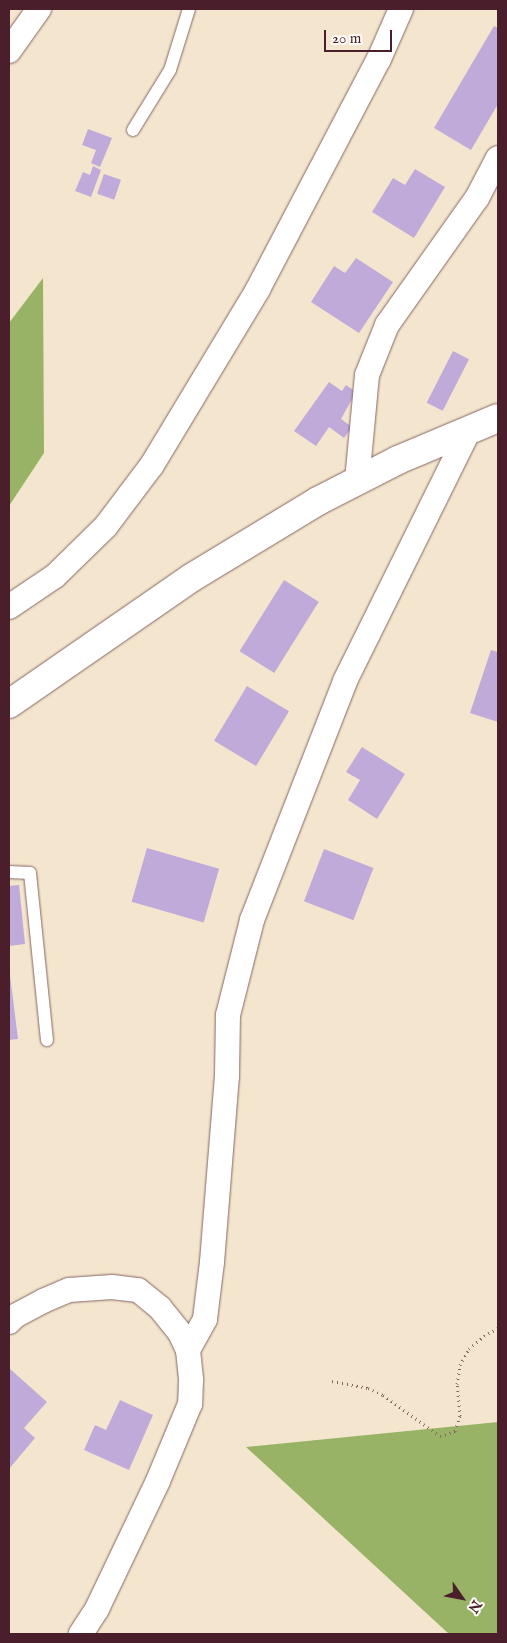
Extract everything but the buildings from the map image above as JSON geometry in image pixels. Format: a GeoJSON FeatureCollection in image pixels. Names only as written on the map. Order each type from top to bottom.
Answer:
{"type":"FeatureCollection","features":[{"type":"Feature","properties":{"kind":"street"},"geometry":{"type":"LineString","coordinates":[[9,51],[39,9]]}},
{"type":"Feature","properties":{"kind":"street"},"geometry":{"type":"LineString","coordinates":[[9,607],[56,576],[106,526],[152,465],[258,289],[379,59],[401,9]]}},
{"type":"Feature","properties":{"kind":"street"},"geometry":{"type":"LineString","coordinates":[[356,481],[367,375],[376,348],[387,325],[477,198],[498,158]]}},
{"type":"Feature","properties":{"kind":"street"},"geometry":{"type":"LineString","coordinates":[[9,704],[191,578],[318,501],[398,460],[498,418]]}},
{"type":"Feature","properties":{"kind":"street"},"geometry":{"type":"LineString","coordinates":[[188,1350],[205,1319],[212,1262],[227,1076],[228,1015],[252,920],[345,681],[470,430]]}},
{"type":"Feature","properties":{"kind":"street"},"geometry":{"type":"LineString","coordinates":[[9,1322],[15,1316],[43,1301],[69,1290],[112,1287],[138,1290],[160,1308],[180,1333],[188,1350],[191,1380],[190,1404],[158,1481],[97,1609],[81,1634]]}},
{"type":"Feature","properties":{"kind":"lane"},"geometry":{"type":"LineString","coordinates":[[133,130],[170,70],[189,9]]}},
{"type":"Feature","properties":{"kind":"lane"},"geometry":{"type":"LineString","coordinates":[[9,872],[30,873],[47,1040]]}},
{"type":"Feature","properties":{"kind":"path"},"geometry":{"type":"LineString","coordinates":[[332,1381],[368,1388],[383,1395],[440,1436],[455,1431],[460,1416],[457,1384],[460,1365],[470,1348],[484,1336],[498,1328]]}},
{"type":"Feature","properties":{"kind":"green space"},"geometry":{"type":"Polygon","coordinates":[[[43,278],[44,453],[9,506],[9,323],[43,278]]]}},
{"type":"Feature","properties":{"kind":"green space"},"geometry":{"type":"Polygon","coordinates":[[[498,1422],[498,1634],[449,1634],[246,1447],[498,1422]]]}}]}
